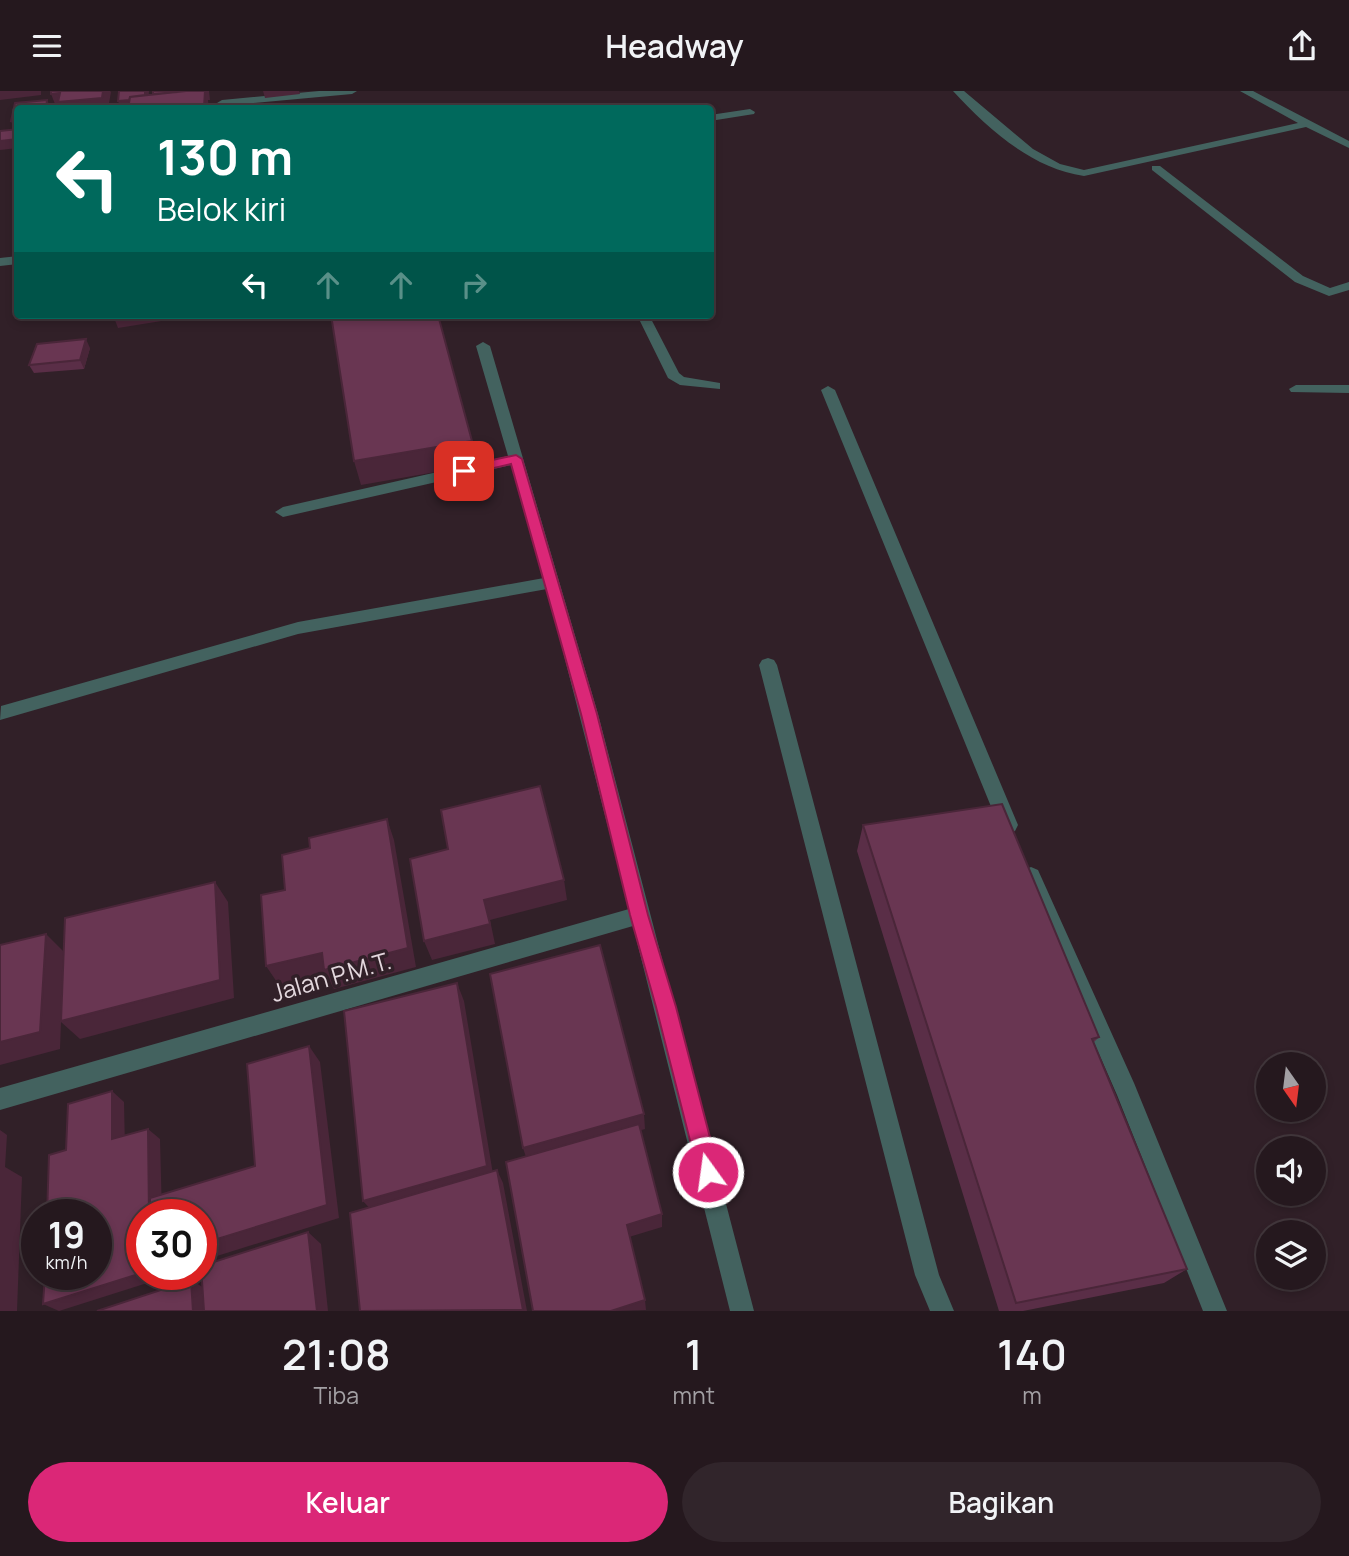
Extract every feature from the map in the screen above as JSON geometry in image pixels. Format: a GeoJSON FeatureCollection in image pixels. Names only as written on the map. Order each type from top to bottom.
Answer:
{"type":"FeatureCollection","features":[{"type":"Feature","properties":{"kind":"street"},"geometry":{"type":"LineString","coordinates":[[230,105],[349,91]]}},
{"type":"Feature","properties":{"kind":"street"},"geometry":{"type":"LineString","coordinates":[[958,91],[1027,149],[1068,172],[1084,173],[1306,124]]}},
{"type":"Feature","properties":{"kind":"street"},"geometry":{"type":"LineString","coordinates":[[1245,91],[1349,145]]}},
{"type":"Feature","properties":{"kind":"street"},"geometry":{"type":"LineString","coordinates":[[714,118],[750,113]]}},
{"type":"Feature","properties":{"kind":"street"},"geometry":{"type":"LineString","coordinates":[[1156,168],[1299,279],[1329,292],[1349,286]]}},
{"type":"Feature","properties":{"kind":"street"},"geometry":{"type":"LineString","coordinates":[[645,319],[673,375],[680,381],[715,386]]}},
{"type":"Feature","properties":{"kind":"street"},"geometry":{"type":"LineString","coordinates":[[483,346],[589,714],[742,1311]]}},
{"type":"Feature","properties":{"kind":"street"},"geometry":{"type":"LineString","coordinates":[[1296,389],[1349,390]]}},
{"type":"Feature","properties":{"kind":"street"},"geometry":{"type":"LineString","coordinates":[[828,390],[965,727],[1126,1091],[1215,1311]]}},
{"type":"Feature","properties":{"kind":"street"},"geometry":{"type":"LineString","coordinates":[[283,512],[516,459]]}},
{"type":"Feature","properties":{"kind":"street"},"geometry":{"type":"LineString","coordinates":[[1,713],[298,628],[553,582]]}},
{"type":"Feature","properties":{"kind":"street"},"geometry":{"type":"LineString","coordinates":[[768,665],[927,1275],[942,1311]]}},
{"type":"Feature","properties":{"kind":"street","name":"Jalan P.M.T."},"geometry":{"type":"LineString","coordinates":[[0,1100],[639,915]]}},
{"type":"Feature","properties":{"kind":"building"},"geometry":{"type":"Polygon","coordinates":[[[51,91],[103,91],[102,98],[58,102],[60,93],[51,94],[51,91]]]}},
{"type":"Feature","properties":{"kind":"building"},"geometry":{"type":"Polygon","coordinates":[[[119,91],[145,91],[145,95],[118,101],[119,91]]]}},
{"type":"Feature","properties":{"kind":"building"},"geometry":{"type":"Polygon","coordinates":[[[153,91],[177,91],[177,92],[153,94],[153,91]]]}},
{"type":"Feature","properties":{"kind":"building"},"geometry":{"type":"Polygon","coordinates":[[[205,91],[204,105],[129,105],[130,97],[205,91]]]}},
{"type":"Feature","properties":{"kind":"building"},"geometry":{"type":"Polygon","coordinates":[[[47,100],[46,105],[15,103],[47,100]]]}},
{"type":"Feature","properties":{"kind":"building"},"geometry":{"type":"Polygon","coordinates":[[[14,129],[14,139],[0,141],[0,131],[14,129]]]}},
{"type":"Feature","properties":{"kind":"building"},"geometry":{"type":"Polygon","coordinates":[[[332,319],[439,319],[472,441],[354,461],[332,319]]]}},
{"type":"Feature","properties":{"kind":"building"},"geometry":{"type":"Polygon","coordinates":[[[86,339],[80,360],[29,365],[37,344],[86,339]]]}},
{"type":"Feature","properties":{"kind":"building"},"geometry":{"type":"Polygon","coordinates":[[[540,786],[564,880],[484,900],[490,924],[424,941],[410,859],[448,849],[441,810],[540,786]]]}},
{"type":"Feature","properties":{"kind":"building"},"geometry":{"type":"Polygon","coordinates":[[[1002,804],[1099,1037],[1092,1039],[1187,1269],[1016,1303],[863,825],[1002,804]]]}},
{"type":"Feature","properties":{"kind":"building"},"geometry":{"type":"Polygon","coordinates":[[[387,819],[408,948],[324,970],[322,953],[266,966],[261,895],[285,890],[282,855],[310,848],[309,838],[387,819]]]}},
{"type":"Feature","properties":{"kind":"building"},"geometry":{"type":"Polygon","coordinates":[[[215,882],[220,980],[61,1021],[65,918],[215,882]]]}},
{"type":"Feature","properties":{"kind":"building"},"geometry":{"type":"Polygon","coordinates":[[[46,934],[40,1032],[0,1042],[0,945],[46,934]]]}},
{"type":"Feature","properties":{"kind":"building"},"geometry":{"type":"Polygon","coordinates":[[[600,945],[644,1114],[523,1148],[490,974],[600,945]]]}},
{"type":"Feature","properties":{"kind":"building"},"geometry":{"type":"Polygon","coordinates":[[[457,983],[487,1166],[363,1201],[344,1011],[457,983]]]}},
{"type":"Feature","properties":{"kind":"building"},"geometry":{"type":"Polygon","coordinates":[[[309,1046],[327,1205],[217,1239],[217,1199],[150,1198],[255,1166],[247,1064],[309,1046]]]}},
{"type":"Feature","properties":{"kind":"building"},"geometry":{"type":"Polygon","coordinates":[[[112,1091],[112,1139],[148,1129],[149,1199],[126,1199],[126,1278],[112,1282],[112,1199],[48,1199],[49,1155],[66,1150],[68,1104],[112,1091]]]}},
{"type":"Feature","properties":{"kind":"building"},"geometry":{"type":"Polygon","coordinates":[[[639,1124],[662,1214],[627,1225],[645,1300],[611,1311],[533,1311],[506,1162],[639,1124]]]}},
{"type":"Feature","properties":{"kind":"building"},"geometry":{"type":"Polygon","coordinates":[[[497,1170],[523,1310],[360,1311],[350,1213],[497,1170]]]}},
{"type":"Feature","properties":{"kind":"building"},"geometry":{"type":"Polygon","coordinates":[[[308,1232],[317,1311],[204,1311],[203,1290],[217,1290],[217,1261],[308,1232]]]}},
{"type":"Feature","properties":{"kind":"building"},"geometry":{"type":"Polygon","coordinates":[[[44,1290],[88,1290],[43,1304],[44,1290]]]}},
{"type":"Feature","properties":{"kind":"building"},"geometry":{"type":"Polygon","coordinates":[[[161,1290],[192,1290],[193,1311],[97,1311],[161,1290]]]}},
{"type":"Feature","properties":{"kind":"route"},"geometry":{"type":"LineString","coordinates":[[464,471],[516,459],[589,714],[639,915],[666,1007],[708,1172]]}}]}
